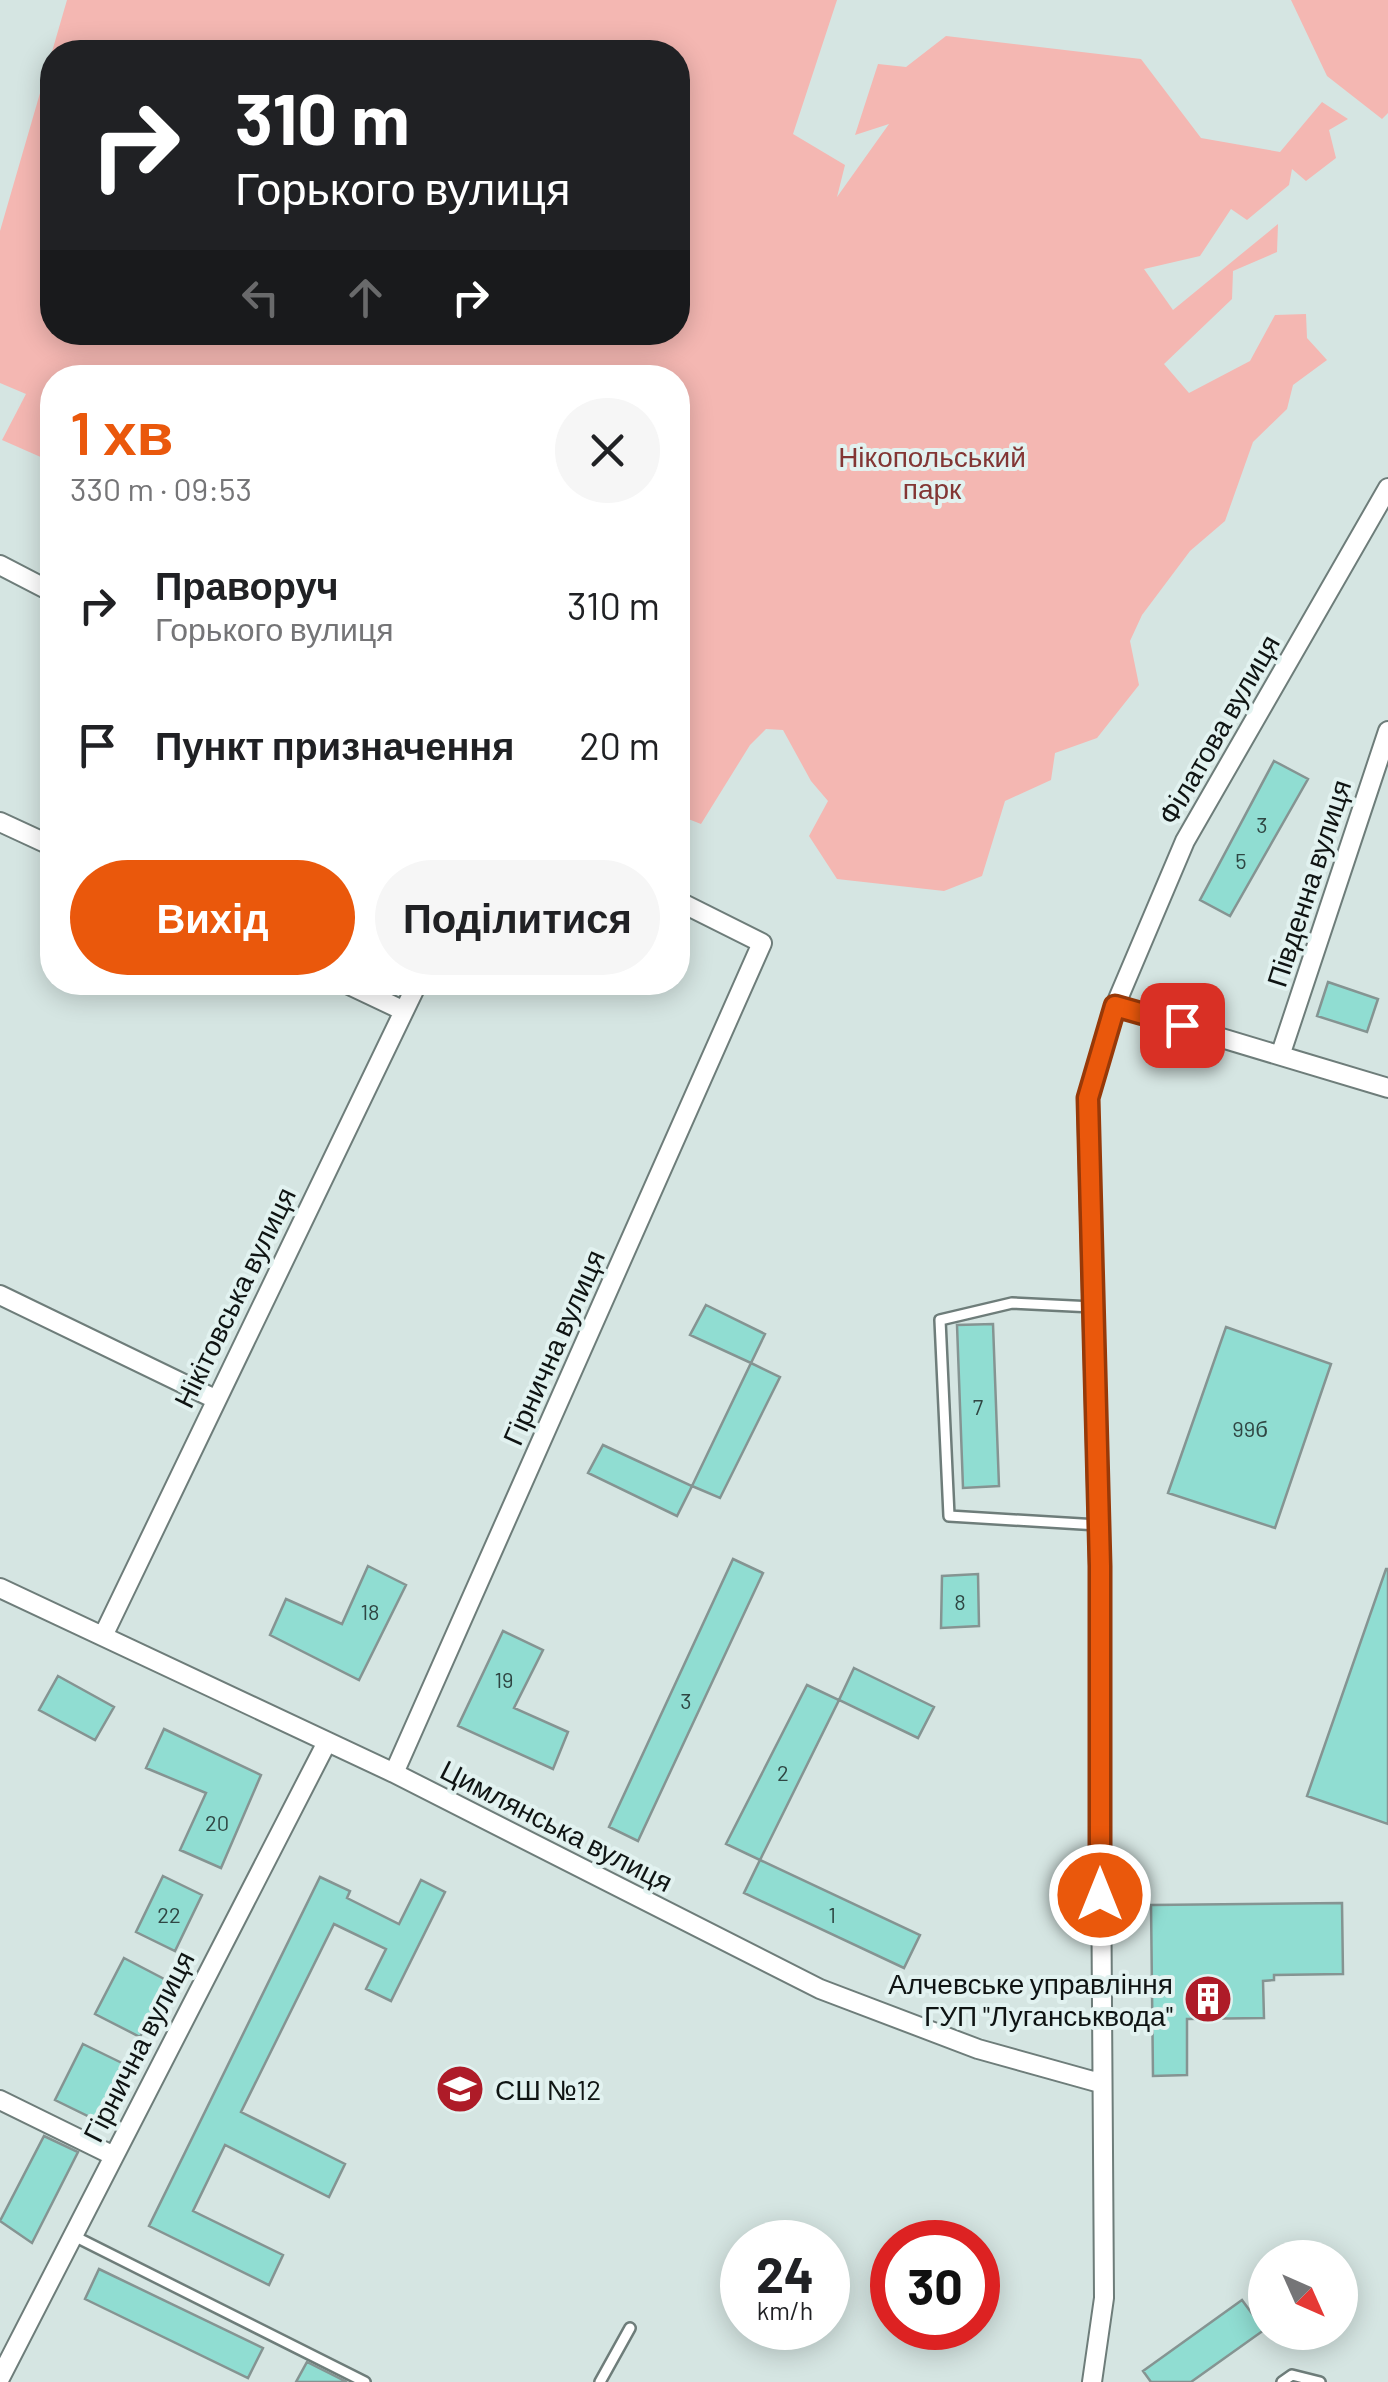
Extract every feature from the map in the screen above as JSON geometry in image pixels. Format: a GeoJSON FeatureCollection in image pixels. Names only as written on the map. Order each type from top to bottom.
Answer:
{"type":"FeatureCollection","features":[{"type":"Feature","properties":{"kind":"street","name":"Філатова вулиця"},"geometry":{"type":"LineString","coordinates":[[1092,2382],[1104,2298],[1098,1525],[1088,1098],[1115,1006],[1186,841],[1388,488]]}},
{"type":"Feature","properties":{"kind":"street"},"geometry":{"type":"LineString","coordinates":[[0,566],[40,586]]}},
{"type":"Feature","properties":{"kind":"street","name":"Південна вулиця"},"geometry":{"type":"LineString","coordinates":[[1281,1053],[1388,731]]}},
{"type":"Feature","properties":{"kind":"street"},"geometry":{"type":"LineString","coordinates":[[0,822],[40,840]]}},
{"type":"Feature","properties":{"kind":"street","name":"Гірнична вулиця"},"geometry":{"type":"LineString","coordinates":[[394,1773],[762,944],[690,908]]}},
{"type":"Feature","properties":{"kind":"street"},"geometry":{"type":"LineString","coordinates":[[370,995],[404,1011]]}},
{"type":"Feature","properties":{"kind":"street","name":"Нікітовська вулиця"},"geometry":{"type":"LineString","coordinates":[[102,1636],[412,995]]}},
{"type":"Feature","properties":{"kind":"street"},"geometry":{"type":"LineString","coordinates":[[1115,1006],[1388,1088]]}},
{"type":"Feature","properties":{"kind":"street"},"geometry":{"type":"LineString","coordinates":[[0,1295],[216,1399]]}},
{"type":"Feature","properties":{"kind":"street","name":"Цимлянська вулиця"},"geometry":{"type":"LineString","coordinates":[[0,1588],[394,1773],[820,1989],[978,2049],[1100,2083]]}},
{"type":"Feature","properties":{"kind":"street","name":"Гірнична вулиця"},"geometry":{"type":"LineString","coordinates":[[0,2378],[327,1742]]}},
{"type":"Feature","properties":{"kind":"street"},"geometry":{"type":"LineString","coordinates":[[0,2100],[112,2155]]}},
{"type":"Feature","properties":{"kind":"lane"},"geometry":{"type":"LineString","coordinates":[[1093,1307],[1012,1302],[940,1320],[949,1516],[1098,1525]]}},
{"type":"Feature","properties":{"kind":"lane"},"geometry":{"type":"LineString","coordinates":[[72,2235],[365,2382]]}},
{"type":"Feature","properties":{"kind":"lane"},"geometry":{"type":"LineString","coordinates":[[600,2382],[630,2328]]}},
{"type":"Feature","properties":{"kind":"lane"},"geometry":{"type":"LineString","coordinates":[[1282,2382],[1292,2375],[1320,2382]]}},
{"type":"Feature","properties":{"kind":"green space","name":"Нікопольський парк"},"geometry":{"type":"Polygon","coordinates":[[[67,0],[837,0],[793,134],[845,165],[837,197],[889,124],[855,135],[878,64],[906,67],[946,36],[1141,59],[1201,138],[1280,152],[1322,102],[1348,119],[1329,130],[1336,158],[1306,181],[1292,169],[1289,185],[1247,220],[1231,209],[1200,256],[1144,269],[1173,310],[1278,224],[1277,252],[1233,271],[1232,299],[1164,364],[1189,393],[1250,361],[1275,315],[1306,314],[1307,338],[1327,360],[1293,385],[1287,409],[1253,442],[1225,521],[1190,551],[1142,615],[1130,641],[1139,685],[1097,738],[1055,753],[1051,780],[1005,801],[982,876],[944,891],[837,879],[809,836],[828,801],[811,781],[783,730],[766,729],[750,745],[701,824],[690,820],[690,365],[40,365],[40,457],[2,440],[26,394],[0,383],[0,231],[40,93],[40,345],[690,345],[690,40],[55,40],[67,0]]]}},
{"type":"Feature","properties":{"kind":"green space"},"geometry":{"type":"Polygon","coordinates":[[[1291,0],[1388,0],[1388,113],[1382,119],[1327,76],[1291,0]]]}},
{"type":"Feature","properties":{"kind":"building"},"geometry":{"type":"Polygon","coordinates":[[[1274,761],[1308,779],[1230,916],[1200,900],[1274,761]]]}},
{"type":"Feature","properties":{"kind":"building"},"geometry":{"type":"Polygon","coordinates":[[[1328,982],[1378,999],[1367,1032],[1317,1016],[1328,982]]]}},
{"type":"Feature","properties":{"kind":"building"},"geometry":{"type":"Polygon","coordinates":[[[706,1305],[765,1334],[751,1363],[690,1335],[706,1305]]]}},
{"type":"Feature","properties":{"kind":"building"},"geometry":{"type":"Polygon","coordinates":[[[993,1324],[999,1486],[963,1488],[957,1325],[993,1324]]]}},
{"type":"Feature","properties":{"kind":"building"},"geometry":{"type":"Polygon","coordinates":[[[1226,1327],[1331,1364],[1275,1528],[1168,1493],[1226,1327]]]}},
{"type":"Feature","properties":{"kind":"building"},"geometry":{"type":"Polygon","coordinates":[[[751,1363],[780,1377],[720,1498],[692,1486],[751,1363]]]}},
{"type":"Feature","properties":{"kind":"building"},"geometry":{"type":"Polygon","coordinates":[[[603,1445],[692,1486],[677,1516],[588,1473],[603,1445]]]}},
{"type":"Feature","properties":{"kind":"building"},"geometry":{"type":"Polygon","coordinates":[[[733,1559],[763,1573],[638,1841],[609,1827],[733,1559]]]}},
{"type":"Feature","properties":{"kind":"building"},"geometry":{"type":"Polygon","coordinates":[[[368,1566],[406,1585],[359,1680],[270,1635],[286,1599],[342,1624],[368,1566]]]}},
{"type":"Feature","properties":{"kind":"building"},"geometry":{"type":"Polygon","coordinates":[[[1388,1569],[1388,1824],[1307,1796],[1388,1569]]]}},
{"type":"Feature","properties":{"kind":"building"},"geometry":{"type":"Polygon","coordinates":[[[978,1574],[979,1626],[941,1628],[942,1576],[978,1574]]]}},
{"type":"Feature","properties":{"kind":"building"},"geometry":{"type":"Polygon","coordinates":[[[503,1631],[543,1650],[514,1708],[568,1732],[553,1769],[458,1726],[503,1631]]]}},
{"type":"Feature","properties":{"kind":"building"},"geometry":{"type":"Polygon","coordinates":[[[854,1668],[934,1707],[918,1738],[839,1700],[854,1668]]]}},
{"type":"Feature","properties":{"kind":"building"},"geometry":{"type":"Polygon","coordinates":[[[58,1676],[114,1707],[95,1740],[39,1710],[58,1676]]]}},
{"type":"Feature","properties":{"kind":"building"},"geometry":{"type":"Polygon","coordinates":[[[807,1685],[839,1700],[760,1860],[726,1844],[807,1685]]]}},
{"type":"Feature","properties":{"kind":"building"},"geometry":{"type":"Polygon","coordinates":[[[164,1729],[261,1775],[221,1868],[180,1850],[206,1793],[146,1768],[164,1729]]]}},
{"type":"Feature","properties":{"kind":"building"},"geometry":{"type":"Polygon","coordinates":[[[760,1860],[920,1935],[904,1968],[744,1893],[760,1860]]]}},
{"type":"Feature","properties":{"kind":"building"},"geometry":{"type":"Polygon","coordinates":[[[163,1876],[202,1895],[175,1951],[136,1932],[163,1876]]]}},
{"type":"Feature","properties":{"kind":"building"},"geometry":{"type":"Polygon","coordinates":[[[320,1877],[350,1891],[347,1898],[399,1924],[421,1880],[445,1892],[391,2001],[366,1989],[386,1949],[334,1924],[241,2112],[345,2164],[329,2197],[225,2145],[193,2211],[283,2255],[269,2285],[149,2226],[320,1877]]]}},
{"type":"Feature","properties":{"kind":"building","name":"Алчевське управління ГУП \"Луганськвода\""},"geometry":{"type":"Polygon","coordinates":[[[1342,1903],[1343,1974],[1274,1975],[1274,1980],[1263,1981],[1264,2018],[1187,2019],[1187,2075],[1153,2076],[1151,1905],[1342,1903]]]}},
{"type":"Feature","properties":{"kind":"building"},"geometry":{"type":"Polygon","coordinates":[[[124,1958],[168,1981],[140,2037],[95,2014],[124,1958]]]}},
{"type":"Feature","properties":{"kind":"building"},"geometry":{"type":"Polygon","coordinates":[[[83,2044],[126,2065],[98,2121],[55,2100],[83,2044]]]}},
{"type":"Feature","properties":{"kind":"building"},"geometry":{"type":"Polygon","coordinates":[[[44,2136],[78,2152],[32,2243],[0,2221],[44,2136]]]}},
{"type":"Feature","properties":{"kind":"building"},"geometry":{"type":"Polygon","coordinates":[[[99,2269],[263,2348],[248,2378],[85,2299],[99,2269]]]}},
{"type":"Feature","properties":{"kind":"building"},"geometry":{"type":"Polygon","coordinates":[[[1242,2300],[1248,2308],[1248,2341],[1191,2382],[1151,2382],[1143,2371],[1242,2300]]]}},
{"type":"Feature","properties":{"kind":"building"},"geometry":{"type":"Polygon","coordinates":[[[307,2362],[347,2382],[296,2382],[307,2362]]]}},
{"type":"Feature","properties":{"kind":"place","name":"Алчевське управління ГУП \"Луганськвода\""},"geometry":{"type":"Point","coordinates":[1208,1999]}},
{"type":"Feature","properties":{"kind":"place","name":"СШ №12"},"geometry":{"type":"Point","coordinates":[460,2089]}},
{"type":"Feature","properties":{"kind":"route"},"geometry":{"type":"LineString","coordinates":[[1100,1895],[1100,1566],[1088,1098],[1115,1006],[1182,1025]]}}]}
